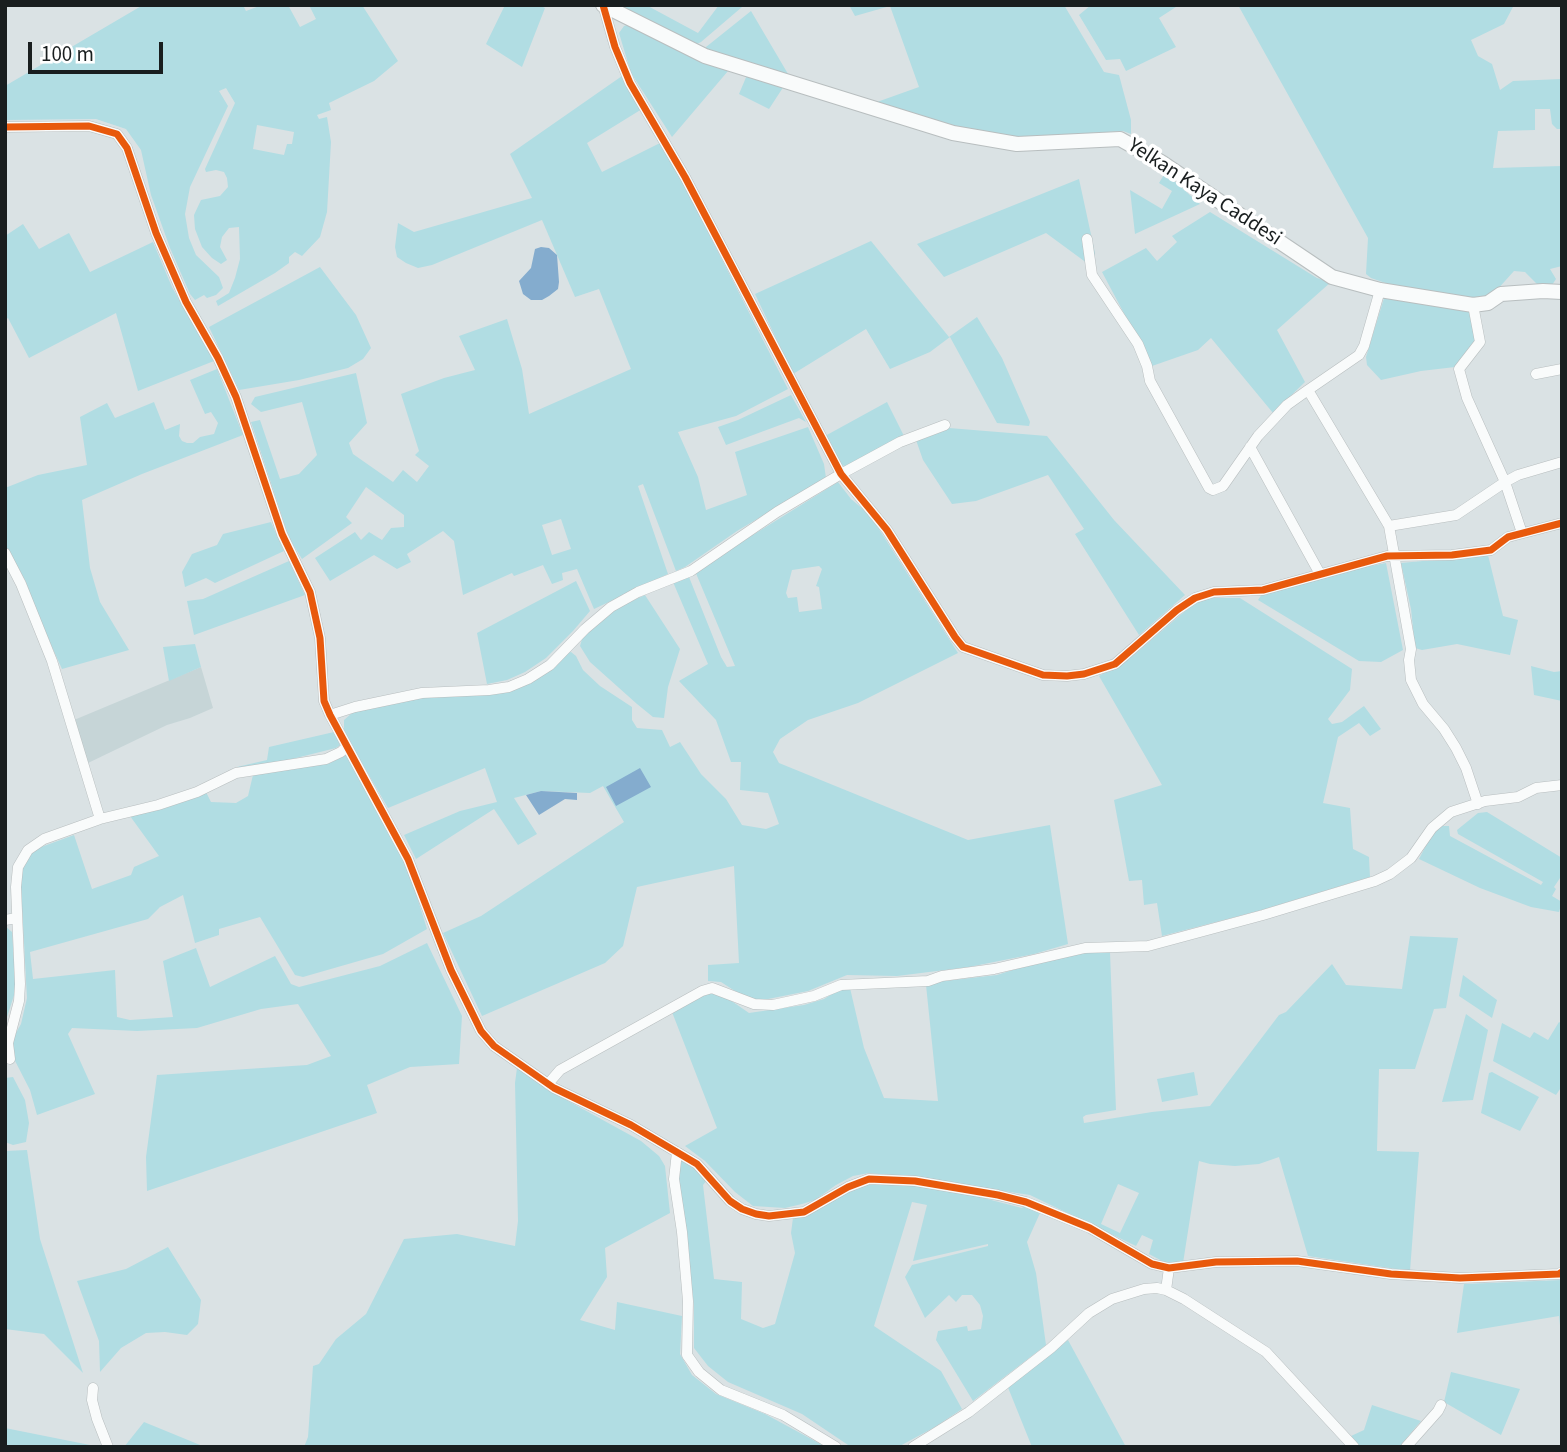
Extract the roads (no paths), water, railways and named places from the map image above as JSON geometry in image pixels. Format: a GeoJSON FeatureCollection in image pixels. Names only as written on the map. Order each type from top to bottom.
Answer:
{"type":"FeatureCollection","features":[{"type":"Feature","properties":{"kind":"street","name":"Yelkan Kaya Caddesi"},"geometry":{"type":"LineString","coordinates":[[603,5],[705,56],[953,133],[1017,144],[1120,139],[1161,162],[1332,277],[1380,290],[1473,305],[1488,303],[1501,294],[1562,292]]}},
{"type":"Feature","properties":{"kind":"street"},"geometry":{"type":"LineString","coordinates":[[603,5],[615,47],[630,83],[681,168],[841,474],[887,530],[963,647],[1042,675],[1076,675],[1115,664],[1177,610],[1195,598],[1214,592],[1263,590],[1343,567],[1393,557],[1452,555],[1491,550],[1508,537],[1562,523]]}},
{"type":"Feature","properties":{"kind":"street"},"geometry":{"type":"LineString","coordinates":[[5,127],[89,126],[117,134],[127,148],[156,233],[186,302],[218,358],[236,397],[282,534],[310,592],[320,638],[324,701],[346,747],[408,859],[434,930],[481,1031],[494,1046],[548,1084],[631,1125],[697,1164],[730,1201],[756,1214],[769,1216],[804,1212],[848,1186],[869,1179],[915,1181],[1026,1202],[1090,1228],[1152,1264],[1169,1268],[1216,1262],[1297,1261],[1391,1274],[1449,1278],[1562,1272]]}},
{"type":"Feature","properties":{"kind":"street"},"geometry":{"type":"LineString","coordinates":[[1087,239],[1092,275],[1138,344],[1150,381],[1209,488],[1213,490],[1223,486],[1250,447],[1287,405],[1359,355],[1380,290]]}},
{"type":"Feature","properties":{"kind":"street"},"geometry":{"type":"LineString","coordinates":[[1473,305],[1480,342],[1459,369],[1467,398],[1505,482],[1522,533]]}},
{"type":"Feature","properties":{"kind":"street"},"geometry":{"type":"LineString","coordinates":[[1536,374],[1562,369]]}},
{"type":"Feature","properties":{"kind":"street"},"geometry":{"type":"LineString","coordinates":[[1308,390],[1389,526],[1411,649],[1411,680],[1423,704],[1456,748],[1478,804]]}},
{"type":"Feature","properties":{"kind":"street"},"geometry":{"type":"LineString","coordinates":[[330,715],[422,693],[489,691],[528,679],[550,665],[611,607],[638,592],[691,571],[777,512],[841,474],[900,442],[946,425]]}},
{"type":"Feature","properties":{"kind":"street"},"geometry":{"type":"LineString","coordinates":[[1250,447],[1320,574]]}},
{"type":"Feature","properties":{"kind":"street"},"geometry":{"type":"LineString","coordinates":[[1389,526],[1456,514],[1518,475],[1562,462]]}},
{"type":"Feature","properties":{"kind":"street"},"geometry":{"type":"LineString","coordinates":[[5,553],[21,584],[52,661],[100,819]]}},
{"type":"Feature","properties":{"kind":"street"},"geometry":{"type":"LineString","coordinates":[[10,1059],[8,1043],[19,1001],[20,984],[18,867],[28,850],[44,839],[100,819],[184,797],[236,773],[326,759],[346,747]]}},
{"type":"Feature","properties":{"kind":"street"},"geometry":{"type":"LineString","coordinates":[[548,1084],[560,1070],[578,1059],[712,988],[754,1004],[773,1004],[814,996],[841,985],[928,981],[942,976],[994,970],[1046,955],[1085,948],[1148,946],[1375,881],[1411,859],[1432,828],[1451,812],[1518,797],[1535,788],[1562,785]]}},
{"type":"Feature","properties":{"kind":"street"},"geometry":{"type":"LineString","coordinates":[[5,920],[17,918]]}},
{"type":"Feature","properties":{"kind":"street"},"geometry":{"type":"LineString","coordinates":[[677,1152],[674,1179],[688,1301],[687,1355],[699,1372],[720,1390],[783,1415],[836,1447]]}},
{"type":"Feature","properties":{"kind":"street"},"geometry":{"type":"LineString","coordinates":[[1166,1290],[1169,1268]]}},
{"type":"Feature","properties":{"kind":"street"},"geometry":{"type":"LineString","coordinates":[[913,1447],[969,1412],[1102,1304],[1144,1289],[1166,1290],[1266,1352],[1354,1447]]}},
{"type":"Feature","properties":{"kind":"street"},"geometry":{"type":"LineString","coordinates":[[93,1388],[92,1400],[108,1447]]}},
{"type":"Feature","properties":{"kind":"street"},"geometry":{"type":"LineString","coordinates":[[1406,1447],[1441,1405]]}}]}
